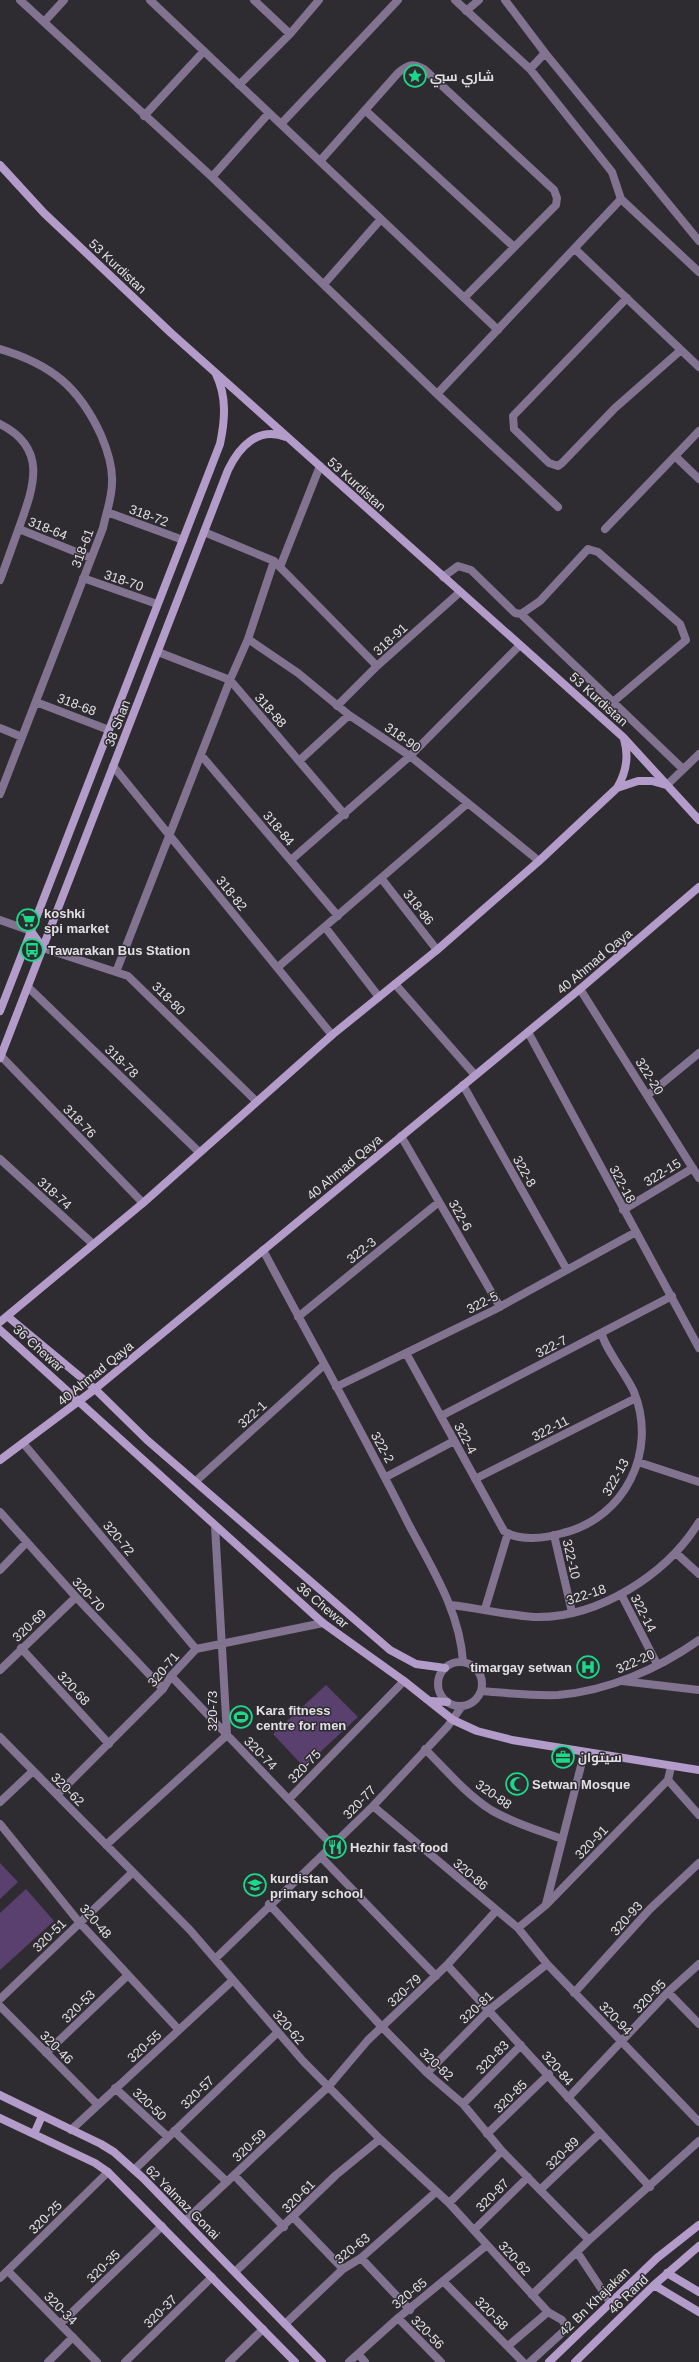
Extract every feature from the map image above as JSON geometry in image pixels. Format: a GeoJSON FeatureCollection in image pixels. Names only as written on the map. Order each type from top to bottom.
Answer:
{"type":"FeatureCollection","features":[{"type":"Feature","properties":{"kind":"street"},"geometry":{"type":"LineString","coordinates":[[20,0],[144,116],[212,177],[558,507]]}},
{"type":"Feature","properties":{"kind":"street"},"geometry":{"type":"LineString","coordinates":[[44,22],[64,0]]}},
{"type":"Feature","properties":{"kind":"street"},"geometry":{"type":"LineString","coordinates":[[150,0],[498,330]]}},
{"type":"Feature","properties":{"kind":"street"},"geometry":{"type":"LineString","coordinates":[[254,0],[290,34]]}},
{"type":"Feature","properties":{"kind":"street"},"geometry":{"type":"LineString","coordinates":[[239,84],[290,34],[319,0]]}},
{"type":"Feature","properties":{"kind":"street"},"geometry":{"type":"LineString","coordinates":[[280,124],[398,0]]}},
{"type":"Feature","properties":{"kind":"street"},"geometry":{"type":"LineString","coordinates":[[455,0],[530,69],[612,172],[621,199],[699,272]]}},
{"type":"Feature","properties":{"kind":"street"},"geometry":{"type":"LineString","coordinates":[[466,11],[479,0]]}},
{"type":"Feature","properties":{"kind":"street"},"geometry":{"type":"LineString","coordinates":[[505,0],[545,53],[699,241]]}},
{"type":"Feature","properties":{"kind":"street"},"geometry":{"type":"LineString","coordinates":[[144,116],[204,51]]}},
{"type":"Feature","properties":{"kind":"street"},"geometry":{"type":"LineString","coordinates":[[530,69],[545,53]]}},
{"type":"Feature","properties":{"kind":"street"},"geometry":{"type":"LineString","coordinates":[[320,161],[406,66],[416,64],[424,69],[554,190],[557,198],[556,206],[464,298]]}},
{"type":"Feature","properties":{"kind":"street"},"geometry":{"type":"LineString","coordinates":[[366,111],[514,247]]}},
{"type":"Feature","properties":{"kind":"street"},"geometry":{"type":"LineString","coordinates":[[212,177],[269,113]]}},
{"type":"Feature","properties":{"kind":"street","name":"53 Kurdistan"},"geometry":{"type":"LineString","coordinates":[[0,165],[44,213],[215,371],[623,737],[699,820]]}},
{"type":"Feature","properties":{"kind":"street"},"geometry":{"type":"LineString","coordinates":[[438,394],[621,199]]}},
{"type":"Feature","properties":{"kind":"street"},"geometry":{"type":"LineString","coordinates":[[324,284],[381,219]]}},
{"type":"Feature","properties":{"kind":"street"},"geometry":{"type":"LineString","coordinates":[[575,249],[699,367]]}},
{"type":"Feature","properties":{"kind":"street"},"geometry":{"type":"LineString","coordinates":[[627,298],[513,416],[514,429],[549,463],[558,466],[562,463],[615,408],[681,350]]}},
{"type":"Feature","properties":{"kind":"street","name":"318-61"},"geometry":{"type":"LineString","coordinates":[[0,349],[38,363],[59,376],[76,392],[90,413],[104,443],[111,469],[112,482],[106,512],[91,558],[0,794]]}},
{"type":"Feature","properties":{"kind":"street","name":"38 Shan"},"geometry":{"type":"LineString","coordinates":[[0,1011],[220,444],[225,422],[224,402],[220,381],[215,371]]}},
{"type":"Feature","properties":{"kind":"street"},"geometry":{"type":"LineString","coordinates":[[0,424],[20,438],[29,452],[33,468],[34,486],[0,577]]}},
{"type":"Feature","properties":{"kind":"street"},"geometry":{"type":"LineString","coordinates":[[605,529],[676,457],[699,431]]}},
{"type":"Feature","properties":{"kind":"street","name":"38 Shan"},"geometry":{"type":"LineString","coordinates":[[0,1057],[228,470],[245,444],[263,435],[278,434],[288,438]]}},
{"type":"Feature","properties":{"kind":"street"},"geometry":{"type":"LineString","coordinates":[[676,457],[699,479]]}},
{"type":"Feature","properties":{"kind":"street"},"geometry":{"type":"LineString","coordinates":[[280,567],[320,466]]}},
{"type":"Feature","properties":{"kind":"street","name":"318-72"},"geometry":{"type":"LineString","coordinates":[[106,512],[182,540]]}},
{"type":"Feature","properties":{"kind":"street","name":"318-64"},"geometry":{"type":"LineString","coordinates":[[19,529],[91,558]]}},
{"type":"Feature","properties":{"kind":"street"},"geometry":{"type":"LineString","coordinates":[[204,532],[274,560],[377,666]]}},
{"type":"Feature","properties":{"kind":"street"},"geometry":{"type":"LineString","coordinates":[[521,614],[540,601],[588,549],[598,552],[680,624],[686,640],[613,702]]}},
{"type":"Feature","properties":{"kind":"street"},"geometry":{"type":"LineString","coordinates":[[116,972],[171,836],[230,680],[248,640],[274,560]]}},
{"type":"Feature","properties":{"kind":"street"},"geometry":{"type":"LineString","coordinates":[[443,577],[458,566],[472,570],[515,613],[521,614],[683,769]]}},
{"type":"Feature","properties":{"kind":"street","name":"318-70"},"geometry":{"type":"LineString","coordinates":[[83,578],[158,604]]}},
{"type":"Feature","properties":{"kind":"street","name":"318-91"},"geometry":{"type":"LineString","coordinates":[[337,706],[377,666],[460,592]]}},
{"type":"Feature","properties":{"kind":"street","name":"318-90"},"geometry":{"type":"LineString","coordinates":[[248,640],[298,673],[349,715],[410,756],[539,862]]}},
{"type":"Feature","properties":{"kind":"street"},"geometry":{"type":"LineString","coordinates":[[291,860],[345,815],[410,756],[520,645]]}},
{"type":"Feature","properties":{"kind":"street","name":"318-88"},"geometry":{"type":"LineString","coordinates":[[158,652],[230,680],[345,815]]}},
{"type":"Feature","properties":{"kind":"street","name":"318-68"},"geometry":{"type":"LineString","coordinates":[[36,702],[109,730]]}},
{"type":"Feature","properties":{"kind":"street"},"geometry":{"type":"LineString","coordinates":[[299,761],[349,715]]}},
{"type":"Feature","properties":{"kind":"street"},"geometry":{"type":"LineString","coordinates":[[0,728],[22,737]]}},
{"type":"Feature","properties":{"kind":"street"},"geometry":{"type":"LineString","coordinates":[[0,1322],[143,1203],[332,1035],[437,950],[539,862],[617,788],[626,767],[626,752],[623,737]]}},
{"type":"Feature","properties":{"kind":"street"},"geometry":{"type":"LineString","coordinates":[[617,788],[638,781],[652,781],[667,785],[699,754]]}},
{"type":"Feature","properties":{"kind":"street","name":"318-84"},"geometry":{"type":"LineString","coordinates":[[201,755],[338,916]]}},
{"type":"Feature","properties":{"kind":"street","name":"318-82"},"geometry":{"type":"LineString","coordinates":[[113,766],[332,1035]]}},
{"type":"Feature","properties":{"kind":"street"},"geometry":{"type":"LineString","coordinates":[[278,967],[468,803]]}},
{"type":"Feature","properties":{"kind":"street","name":"318-86"},"geometry":{"type":"LineString","coordinates":[[381,878],[437,950]]}},
{"type":"Feature","properties":{"kind":"street","name":"40 Ahmad Qaya"},"geometry":{"type":"LineString","coordinates":[[0,1460],[95,1390],[474,1075],[580,989],[699,887]]}},
{"type":"Feature","properties":{"kind":"street"},"geometry":{"type":"LineString","coordinates":[[0,920],[31,931],[43,948]]}},
{"type":"Feature","properties":{"kind":"street"},"geometry":{"type":"LineString","coordinates":[[324,927],[379,997]]}},
{"type":"Feature","properties":{"kind":"street","name":"318-80"},"geometry":{"type":"LineString","coordinates":[[43,948],[128,976],[139,985],[256,1101]]}},
{"type":"Feature","properties":{"kind":"street"},"geometry":{"type":"LineString","coordinates":[[395,984],[474,1075]]}},
{"type":"Feature","properties":{"kind":"street","name":"318-78"},"geometry":{"type":"LineString","coordinates":[[28,987],[200,1152]]}},
{"type":"Feature","properties":{"kind":"street","name":"322-20"},"geometry":{"type":"LineString","coordinates":[[580,989],[699,1178]]}},
{"type":"Feature","properties":{"kind":"street","name":"322-18"},"geometry":{"type":"LineString","coordinates":[[528,1032],[623,1210],[672,1296],[696,1332],[699,1348]]}},
{"type":"Feature","properties":{"kind":"street"},"geometry":{"type":"LineString","coordinates":[[648,1095],[699,1053]]}},
{"type":"Feature","properties":{"kind":"street","name":"318-76"},"geometry":{"type":"LineString","coordinates":[[0,1057],[143,1203]]}},
{"type":"Feature","properties":{"kind":"street","name":"322-8"},"geometry":{"type":"LineString","coordinates":[[463,1085],[567,1270]]}},
{"type":"Feature","properties":{"kind":"street","name":"322-6"},"geometry":{"type":"LineString","coordinates":[[401,1136],[500,1307]]}},
{"type":"Feature","properties":{"kind":"street","name":"318-74"},"geometry":{"type":"LineString","coordinates":[[0,1159],[93,1244]]}},
{"type":"Feature","properties":{"kind":"street","name":"322-15"},"geometry":{"type":"LineString","coordinates":[[623,1210],[693,1168]]}},
{"type":"Feature","properties":{"kind":"street","name":"322-3"},"geometry":{"type":"LineString","coordinates":[[298,1317],[439,1202]]}},
{"type":"Feature","properties":{"kind":"street","name":"322-5"},"geometry":{"type":"LineString","coordinates":[[336,1387],[500,1307],[636,1232]]}},
{"type":"Feature","properties":{"kind":"street","name":"322-2"},"geometry":{"type":"LineString","coordinates":[[263,1250],[386,1477],[450,1605],[459,1633],[463,1662]]}},
{"type":"Feature","properties":{"kind":"street","name":"322-7"},"geometry":{"type":"LineString","coordinates":[[441,1416],[672,1296]]}},
{"type":"Feature","properties":{"kind":"street"},"geometry":{"type":"LineString","coordinates":[[7,1316],[95,1390],[147,1440],[390,1650],[416,1664],[445,1668]]}},
{"type":"Feature","properties":{"kind":"street","name":"36 Chewar"},"geometry":{"type":"LineString","coordinates":[[0,1330],[323,1623],[404,1681],[453,1720],[477,1730],[512,1740],[584,1754],[699,1770]]}},
{"type":"Feature","properties":{"kind":"street","name":"322-13"},"geometry":{"type":"LineString","coordinates":[[508,1534],[512,1536],[524,1537],[554,1535],[589,1524],[610,1508],[624,1490],[638,1462],[644,1434],[636,1398],[602,1333]]}},
{"type":"Feature","properties":{"kind":"street","name":"322-4"},"geometry":{"type":"LineString","coordinates":[[406,1353],[475,1480],[504,1531],[508,1534]]}},
{"type":"Feature","properties":{"kind":"street","name":"322-1"},"geometry":{"type":"LineString","coordinates":[[196,1481],[324,1365]]}},
{"type":"Feature","properties":{"kind":"street","name":"322-11"},"geometry":{"type":"LineString","coordinates":[[475,1480],[636,1398]]}},
{"type":"Feature","properties":{"kind":"street"},"geometry":{"type":"LineString","coordinates":[[386,1477],[454,1441]]}},
{"type":"Feature","properties":{"kind":"street","name":"320-72"},"geometry":{"type":"LineString","coordinates":[[23,1443],[196,1649]]}},
{"type":"Feature","properties":{"kind":"street"},"geometry":{"type":"LineString","coordinates":[[638,1462],[699,1482]]}},
{"type":"Feature","properties":{"kind":"street","name":"320-70"},"geometry":{"type":"LineString","coordinates":[[0,1512],[76,1598],[163,1689]]}},
{"type":"Feature","properties":{"kind":"street","name":"322-18"},"geometry":{"type":"LineString","coordinates":[[450,1605],[535,1617],[572,1612],[594,1606],[621,1594],[648,1576],[676,1553],[699,1522]]}},
{"type":"Feature","properties":{"kind":"street","name":"320-73"},"geometry":{"type":"LineString","coordinates":[[106,1845],[227,1735],[215,1526]]}},
{"type":"Feature","properties":{"kind":"street"},"geometry":{"type":"LineString","coordinates":[[485,1609],[508,1534]]}},
{"type":"Feature","properties":{"kind":"street","name":"322-10"},"geometry":{"type":"LineString","coordinates":[[554,1535],[572,1612]]}},
{"type":"Feature","properties":{"kind":"street"},"geometry":{"type":"LineString","coordinates":[[0,1570],[27,1542]]}},
{"type":"Feature","properties":{"kind":"street"},"geometry":{"type":"LineString","coordinates":[[676,1553],[699,1574]]}},
{"type":"Feature","properties":{"kind":"street","name":"322-14"},"geometry":{"type":"LineString","coordinates":[[621,1594],[657,1664]]}},
{"type":"Feature","properties":{"kind":"street","name":"320-69"},"geometry":{"type":"LineString","coordinates":[[0,1670],[21,1648],[76,1598]]}},
{"type":"Feature","properties":{"kind":"street","name":"320-71"},"geometry":{"type":"LineString","coordinates":[[57,1795],[163,1689],[171,1676],[196,1649],[323,1623]]}},
{"type":"Feature","properties":{"kind":"street","name":"322-20"},"geometry":{"type":"LineString","coordinates":[[481,1691],[524,1695],[557,1695],[594,1689],[621,1681],[657,1664],[699,1640]]}},
{"type":"Feature","properties":{"kind":"street","name":"320-68"},"geometry":{"type":"LineString","coordinates":[[21,1648],[109,1744]]}},
{"type":"Feature","properties":{"kind":"street"},"geometry":{"type":"LineString","coordinates":[[428,1700],[447,1702],[462,1706],[474,1702],[481,1691],[482,1684],[479,1672],[469,1664],[463,1662],[450,1664],[445,1668],[438,1682],[442,1697],[447,1702]]}},
{"type":"Feature","properties":{"kind":"street","name":"320-74"},"geometry":{"type":"LineString","coordinates":[[171,1676],[333,1846]]}},
{"type":"Feature","properties":{"kind":"street","name":"320-75"},"geometry":{"type":"LineString","coordinates":[[289,1799],[404,1681]]}},
{"type":"Feature","properties":{"kind":"street"},"geometry":{"type":"LineString","coordinates":[[621,1681],[699,1690]]}},
{"type":"Feature","properties":{"kind":"street","name":"320-77"},"geometry":{"type":"LineString","coordinates":[[215,1959],[269,1904],[322,1858],[373,1806],[424,1749],[453,1720],[462,1706]]}},
{"type":"Feature","properties":{"kind":"street","name":"320-62"},"geometry":{"type":"LineString","coordinates":[[0,1737],[190,1930],[278,2032],[380,2139],[436,2192],[450,2203],[548,2312],[562,2320],[566,2325],[564,2331],[530,2362]]}},
{"type":"Feature","properties":{"kind":"street","name":"320-88"},"geometry":{"type":"LineString","coordinates":[[424,1749],[473,1796],[491,1810],[510,1820],[562,1839]]}},
{"type":"Feature","properties":{"kind":"street"},"geometry":{"type":"LineString","coordinates":[[546,1905],[584,1754]]}},
{"type":"Feature","properties":{"kind":"street"},"geometry":{"type":"LineString","coordinates":[[671,1767],[668,1780],[699,1815]]}},
{"type":"Feature","properties":{"kind":"street"},"geometry":{"type":"LineString","coordinates":[[0,1802],[33,1771]]}},
{"type":"Feature","properties":{"kind":"street","name":"320-91"},"geometry":{"type":"LineString","coordinates":[[518,1928],[546,1905],[668,1780]]}},
{"type":"Feature","properties":{"kind":"street","name":"320-86"},"geometry":{"type":"LineString","coordinates":[[373,1806],[518,1928]]}},
{"type":"Feature","properties":{"kind":"street","name":"320-48"},"geometry":{"type":"LineString","coordinates":[[0,1824],[79,1922],[179,2030]]}},
{"type":"Feature","properties":{"kind":"street"},"geometry":{"type":"LineString","coordinates":[[322,1858],[436,1976]]}},
{"type":"Feature","properties":{"kind":"street","name":"320-93"},"geometry":{"type":"LineString","coordinates":[[574,1992],[650,1909],[699,1863]]}},
{"type":"Feature","properties":{"kind":"street","name":"320-51"},"geometry":{"type":"LineString","coordinates":[[0,1999],[133,1872]]}},
{"type":"Feature","properties":{"kind":"street","name":"320-82"},"geometry":{"type":"LineString","coordinates":[[269,1904],[427,2073],[463,2104],[502,2151],[589,2240]]}},
{"type":"Feature","properties":{"kind":"street","name":"320-79"},"geometry":{"type":"LineString","coordinates":[[329,2086],[382,2026],[447,1965],[496,1911]]}},
{"type":"Feature","properties":{"kind":"street","name":"320-94"},"geometry":{"type":"LineString","coordinates":[[518,1928],[547,1964],[699,2122]]}},
{"type":"Feature","properties":{"kind":"street","name":"320-81"},"geometry":{"type":"LineString","coordinates":[[427,2073],[488,2010],[547,1964]]}},
{"type":"Feature","properties":{"kind":"street","name":"320-95"},"geometry":{"type":"LineString","coordinates":[[568,2098],[668,1992],[699,1964]]}},
{"type":"Feature","properties":{"kind":"street","name":"320-84"},"geometry":{"type":"LineString","coordinates":[[447,1965],[549,2074],[568,2098],[650,2187]]}},
{"type":"Feature","properties":{"kind":"street","name":"320-53"},"geometry":{"type":"LineString","coordinates":[[46,2053],[128,1975]]}},
{"type":"Feature","properties":{"kind":"street","name":"320-55"},"geometry":{"type":"LineString","coordinates":[[72,2130],[115,2088],[233,1980]]}},
{"type":"Feature","properties":{"kind":"street"},"geometry":{"type":"LineString","coordinates":[[668,1992],[699,2024]]}},
{"type":"Feature","properties":{"kind":"street","name":"320-46"},"geometry":{"type":"LineString","coordinates":[[0,2006],[98,2105]]}},
{"type":"Feature","properties":{"kind":"street","name":"320-57"},"geometry":{"type":"LineString","coordinates":[[134,2170],[278,2032]]}},
{"type":"Feature","properties":{"kind":"street","name":"320-83"},"geometry":{"type":"LineString","coordinates":[[463,2104],[521,2045]]}},
{"type":"Feature","properties":{"kind":"street","name":"320-85"},"geometry":{"type":"LineString","coordinates":[[487,2134],[549,2074]]}},
{"type":"Feature","properties":{"kind":"street","name":"320-59"},"geometry":{"type":"LineString","coordinates":[[185,2221],[329,2086]]}},
{"type":"Feature","properties":{"kind":"street","name":"320-50"},"geometry":{"type":"LineString","coordinates":[[115,2088],[227,2182]]}},
{"type":"Feature","properties":{"kind":"street","name":"62 Yalmaz Gonai"},"geometry":{"type":"LineString","coordinates":[[0,2095],[114,2152],[185,2221],[322,2362]]}},
{"type":"Feature","properties":{"kind":"street"},"geometry":{"type":"LineString","coordinates":[[34,2134],[42,2116]]}},
{"type":"Feature","properties":{"kind":"street"},"geometry":{"type":"LineString","coordinates":[[0,2118],[95,2163],[108,2172],[295,2362]]}},
{"type":"Feature","properties":{"kind":"street","name":"320-89"},"geometry":{"type":"LineString","coordinates":[[540,2190],[600,2133]]}},
{"type":"Feature","properties":{"kind":"street","name":"320-61"},"geometry":{"type":"LineString","coordinates":[[235,2272],[294,2218],[336,2175],[380,2139]]}},
{"type":"Feature","properties":{"kind":"street"},"geometry":{"type":"LineString","coordinates":[[532,2295],[589,2240],[650,2187],[699,2141]]}},
{"type":"Feature","properties":{"kind":"street"},"geometry":{"type":"LineString","coordinates":[[450,2203],[502,2151]]}},
{"type":"Feature","properties":{"kind":"street","name":"320-25"},"geometry":{"type":"LineString","coordinates":[[0,2278],[108,2172]]}},
{"type":"Feature","properties":{"kind":"street"},"geometry":{"type":"LineString","coordinates":[[234,2175],[284,2227]]}},
{"type":"Feature","properties":{"kind":"street","name":"320-87"},"geometry":{"type":"LineString","coordinates":[[474,2230],[528,2177]]}},
{"type":"Feature","properties":{"kind":"street","name":"320-63"},"geometry":{"type":"LineString","coordinates":[[285,2324],[343,2269],[361,2258],[436,2192]]}},
{"type":"Feature","properties":{"kind":"street"},"geometry":{"type":"LineString","coordinates":[[294,2218],[343,2269]]}},
{"type":"Feature","properties":{"kind":"street","name":"42 Bn Khajakan"},"geometry":{"type":"LineString","coordinates":[[549,2362],[657,2258],[699,2225]]}},
{"type":"Feature","properties":{"kind":"street","name":"320-35"},"geometry":{"type":"LineString","coordinates":[[60,2324],[162,2226]]}},
{"type":"Feature","properties":{"kind":"street","name":"320-65"},"geometry":{"type":"LineString","coordinates":[[349,2362],[398,2318],[410,2310],[487,2245]]}},
{"type":"Feature","properties":{"kind":"street","name":"46 Rand"},"geometry":{"type":"LineString","coordinates":[[575,2362],[654,2285],[699,2246]]}},
{"type":"Feature","properties":{"kind":"street"},"geometry":{"type":"LineString","coordinates":[[577,2252],[610,2302]]}},
{"type":"Feature","properties":{"kind":"street"},"geometry":{"type":"LineString","coordinates":[[361,2258],[410,2310]]}},
{"type":"Feature","properties":{"kind":"street","name":"320-34"},"geometry":{"type":"LineString","coordinates":[[8,2271],[97,2362]]}},
{"type":"Feature","properties":{"kind":"street"},"geometry":{"type":"LineString","coordinates":[[667,2273],[699,2292]]}},
{"type":"Feature","properties":{"kind":"street","name":"320-37"},"geometry":{"type":"LineString","coordinates":[[125,2362],[212,2277]]}},
{"type":"Feature","properties":{"kind":"street","name":"320-58"},"geometry":{"type":"LineString","coordinates":[[443,2281],[523,2362]]}},
{"type":"Feature","properties":{"kind":"street"},"geometry":{"type":"LineString","coordinates":[[654,2285],[699,2312]]}},
{"type":"Feature","properties":{"kind":"street"},"geometry":{"type":"LineString","coordinates":[[508,2346],[548,2312]]}},
{"type":"Feature","properties":{"kind":"street","name":"320-56"},"geometry":{"type":"LineString","coordinates":[[398,2318],[441,2362]]}},
{"type":"Feature","properties":{"kind":"street"},"geometry":{"type":"LineString","coordinates":[[229,2362],[263,2329]]}},
{"type":"Feature","properties":{"kind":"street"},"geometry":{"type":"LineString","coordinates":[[48,2362],[73,2337]]}},
{"type":"Feature","properties":{"kind":"street"},"geometry":{"type":"LineString","coordinates":[[358,2354],[365,2362]]}},
{"type":"Feature","properties":{"kind":"shaded area"},"geometry":{"type":"Polygon","coordinates":[[[326,1685],[358,1717],[304,1767],[273,1734],[326,1685]]]}},
{"type":"Feature","properties":{"kind":"shaded area"},"geometry":{"type":"Polygon","coordinates":[[[0,1863],[18,1882],[0,1899],[0,1863]]]}},
{"type":"Feature","properties":{"kind":"shaded area"},"geometry":{"type":"Polygon","coordinates":[[[26,1889],[54,1921],[0,1970],[0,1913],[26,1889]]]}},
{"type":"Feature","properties":{"kind":"place","name":"شاري سبي"},"geometry":{"type":"Point","coordinates":[415,76]}},
{"type":"Feature","properties":{"kind":"place","name":"koshki spi market"},"geometry":{"type":"Point","coordinates":[28,920]}},
{"type":"Feature","properties":{"kind":"place","name":"Tawarakan Bus Station"},"geometry":{"type":"Point","coordinates":[32,950]}},
{"type":"Feature","properties":{"kind":"place","name":"timargay setwan"},"geometry":{"type":"Point","coordinates":[588,1667]}},
{"type":"Feature","properties":{"kind":"place","name":"Kara fitness centre for men"},"geometry":{"type":"Point","coordinates":[241,1717]}},
{"type":"Feature","properties":{"kind":"place","name":"سيتوان"},"geometry":{"type":"Point","coordinates":[563,1757]}},
{"type":"Feature","properties":{"kind":"place","name":"Setwan Mosque"},"geometry":{"type":"Point","coordinates":[517,1784]}},
{"type":"Feature","properties":{"kind":"place","name":"Hezhir fast food"},"geometry":{"type":"Point","coordinates":[335,1847]}},
{"type":"Feature","properties":{"kind":"place","name":"kurdistan primary school"},"geometry":{"type":"Point","coordinates":[255,1885]}}]}
